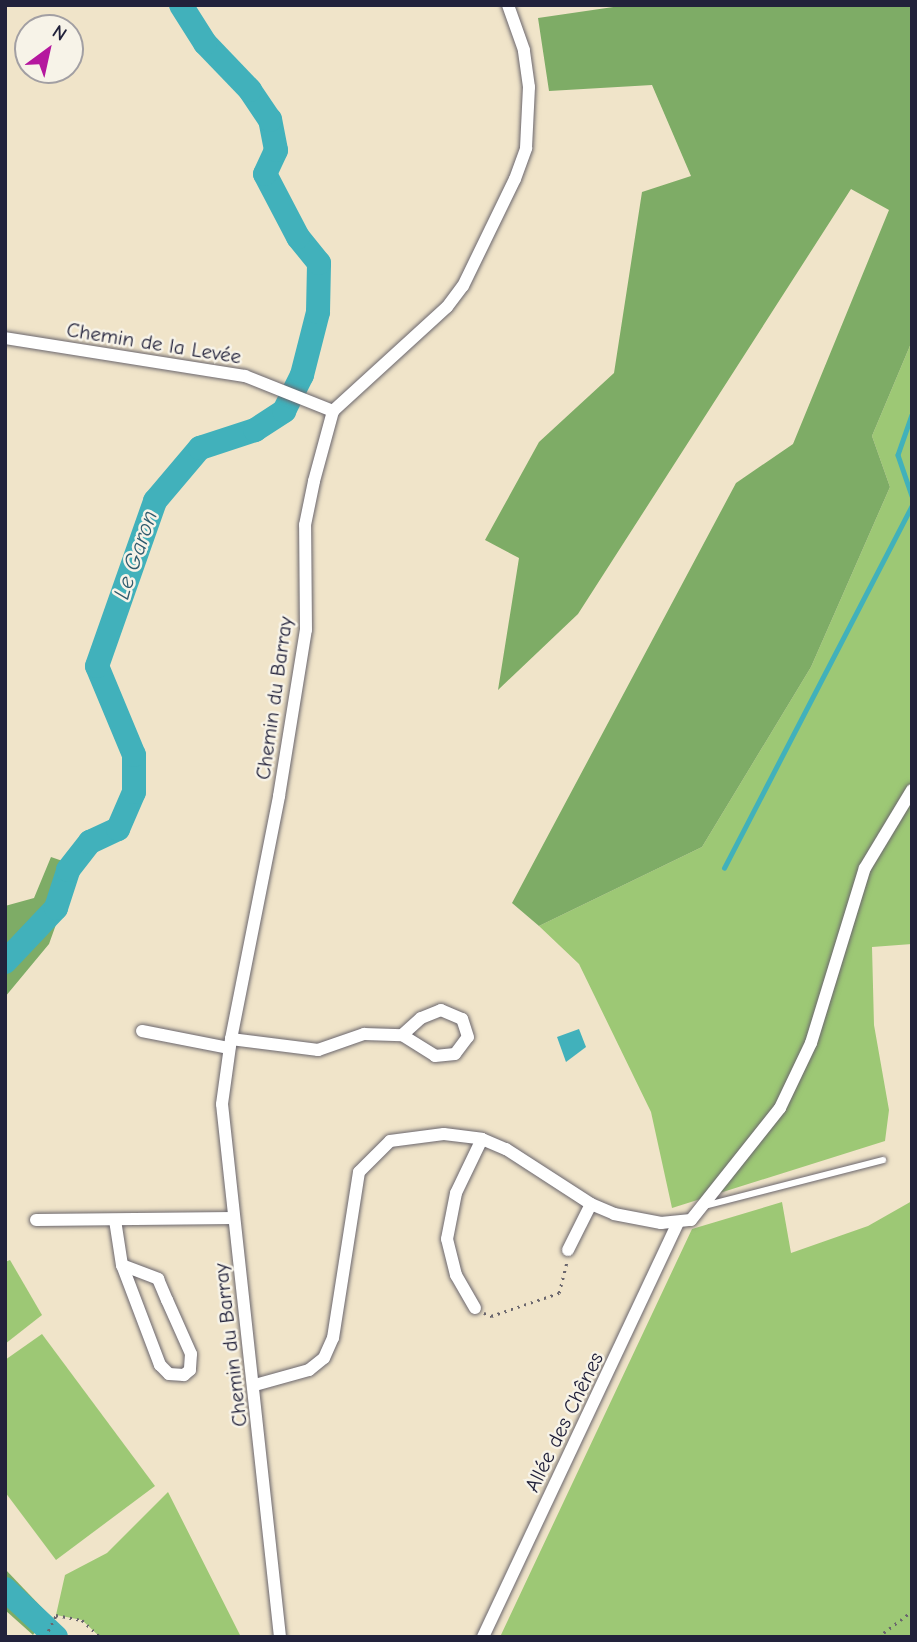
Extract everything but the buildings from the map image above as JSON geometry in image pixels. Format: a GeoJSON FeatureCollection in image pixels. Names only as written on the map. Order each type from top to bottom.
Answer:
{"type":"FeatureCollection","features":[{"type":"Feature","properties":{"kind":"street"},"geometry":{"type":"LineString","coordinates":[[334,411],[455,297],[515,180],[526,148],[529,87],[524,50],[508,5]]}},
{"type":"Feature","properties":{"kind":"street","name":"Chemin de la Levée"},"geometry":{"type":"LineString","coordinates":[[5,338],[245,376],[334,411]]}},
{"type":"Feature","properties":{"kind":"street","name":"Chemin du Barray"},"geometry":{"type":"LineString","coordinates":[[280,1637],[255,1385],[222,1104],[230,1044],[279,796],[306,630],[308,505],[334,411]]}},
{"type":"Feature","properties":{"kind":"street"},"geometry":{"type":"LineString","coordinates":[[255,1385],[309,1370],[324,1358],[333,1338],[359,1172],[374,1153],[390,1141],[444,1134],[482,1139],[528,1161],[591,1204],[614,1214],[678,1223],[691,1220],[780,1108],[811,1043],[865,868],[912,790]]}},
{"type":"Feature","properties":{"kind":"street"},"geometry":{"type":"LineString","coordinates":[[142,1031],[230,1044],[318,1050],[364,1034],[402,1035],[435,1056],[455,1054],[468,1037],[462,1018],[441,1010],[421,1018],[402,1035]]}},
{"type":"Feature","properties":{"kind":"street"},"geometry":{"type":"LineString","coordinates":[[475,1308],[456,1275],[447,1239],[456,1193],[482,1139]]}},
{"type":"Feature","properties":{"kind":"street"},"geometry":{"type":"LineString","coordinates":[[568,1250],[591,1204]]}},
{"type":"Feature","properties":{"kind":"street"},"geometry":{"type":"LineString","coordinates":[[36,1220],[234,1218]]}},
{"type":"Feature","properties":{"kind":"street"},"geometry":{"type":"LineString","coordinates":[[115,1220],[122,1265],[160,1365],[169,1374],[184,1375],[190,1370],[191,1354],[158,1279],[122,1265]]}},
{"type":"Feature","properties":{"kind":"street","name":"Allée des Chênes"},"geometry":{"type":"LineString","coordinates":[[483,1637],[678,1223]]}},
{"type":"Feature","properties":{"kind":"lane"},"geometry":{"type":"LineString","coordinates":[[702,1207],[883,1160]]}},
{"type":"Feature","properties":{"kind":"path"},"geometry":{"type":"LineString","coordinates":[[475,1308],[491,1316],[559,1293],[568,1250]]}},
{"type":"Feature","properties":{"kind":"path"},"geometry":{"type":"LineString","coordinates":[[878,1637],[912,1611]]}},
{"type":"Feature","properties":{"kind":"path"},"geometry":{"type":"LineString","coordinates":[[45,1637],[56,1615],[82,1620],[100,1637]]}},
{"type":"Feature","properties":{"kind":"green space"},"geometry":{"type":"Polygon","coordinates":[[[627,5],[912,5],[912,341],[872,436],[890,487],[811,667],[702,847],[539,926],[512,903],[736,483],[793,444],[889,210],[851,189],[578,614],[498,690],[519,558],[485,540],[539,442],[614,373],[642,192],[691,176],[652,85],[549,91],[538,18],[627,5]]]}},
{"type":"Feature","properties":{"kind":"green space"},"geometry":{"type":"Polygon","coordinates":[[[912,341],[912,944],[872,947],[874,1025],[889,1110],[885,1141],[672,1208],[651,1112],[579,964],[539,926],[702,847],[811,667],[890,487],[872,436],[912,341]]]}},
{"type":"Feature","properties":{"kind":"green space"},"geometry":{"type":"Polygon","coordinates":[[[51,857],[77,866],[49,944],[5,997],[5,906],[34,898],[51,857]]]}},
{"type":"Feature","properties":{"kind":"green space"},"geometry":{"type":"Polygon","coordinates":[[[912,1201],[912,1637],[500,1637],[692,1229],[782,1202],[791,1253],[868,1226],[912,1201]]]}},
{"type":"Feature","properties":{"kind":"green space"},"geometry":{"type":"Polygon","coordinates":[[[10,1260],[42,1315],[5,1344],[5,1262],[10,1260]]]}},
{"type":"Feature","properties":{"kind":"green space"},"geometry":{"type":"Polygon","coordinates":[[[42,1334],[155,1486],[56,1560],[5,1492],[5,1360],[42,1334]]]}},
{"type":"Feature","properties":{"kind":"green space"},"geometry":{"type":"Polygon","coordinates":[[[168,1492],[241,1637],[100,1637],[82,1620],[56,1615],[65,1575],[107,1553],[168,1492]]]}},
{"type":"Feature","properties":{"kind":"green space"},"geometry":{"type":"Polygon","coordinates":[[[5,1569],[48,1614],[33,1635],[5,1610],[5,1569]]]}},
{"type":"Feature","properties":{"kind":"water"},"geometry":{"type":"Polygon","coordinates":[[[579,1029],[586,1047],[566,1062],[557,1037],[579,1029]]]}},
{"type":"Feature","properties":{"kind":"waterway","name":"Le Garon"},"geometry":{"type":"LineString","coordinates":[[5,962],[56,908],[68,870],[90,842],[118,829],[134,792],[134,755],[97,666],[155,501],[200,448],[255,430],[284,411],[302,375],[318,312],[319,263],[298,237],[265,174],[276,150],[270,120],[250,90],[205,43],[181,5]]}},
{"type":"Feature","properties":{"kind":"waterway"},"geometry":{"type":"LineString","coordinates":[[912,415],[898,455],[912,496]]}},
{"type":"Feature","properties":{"kind":"waterway"},"geometry":{"type":"LineString","coordinates":[[724,868],[912,506]]}},
{"type":"Feature","properties":{"kind":"waterway","name":"Le Garon"},"geometry":{"type":"LineString","coordinates":[[5,1589],[56,1637]]}}]}
